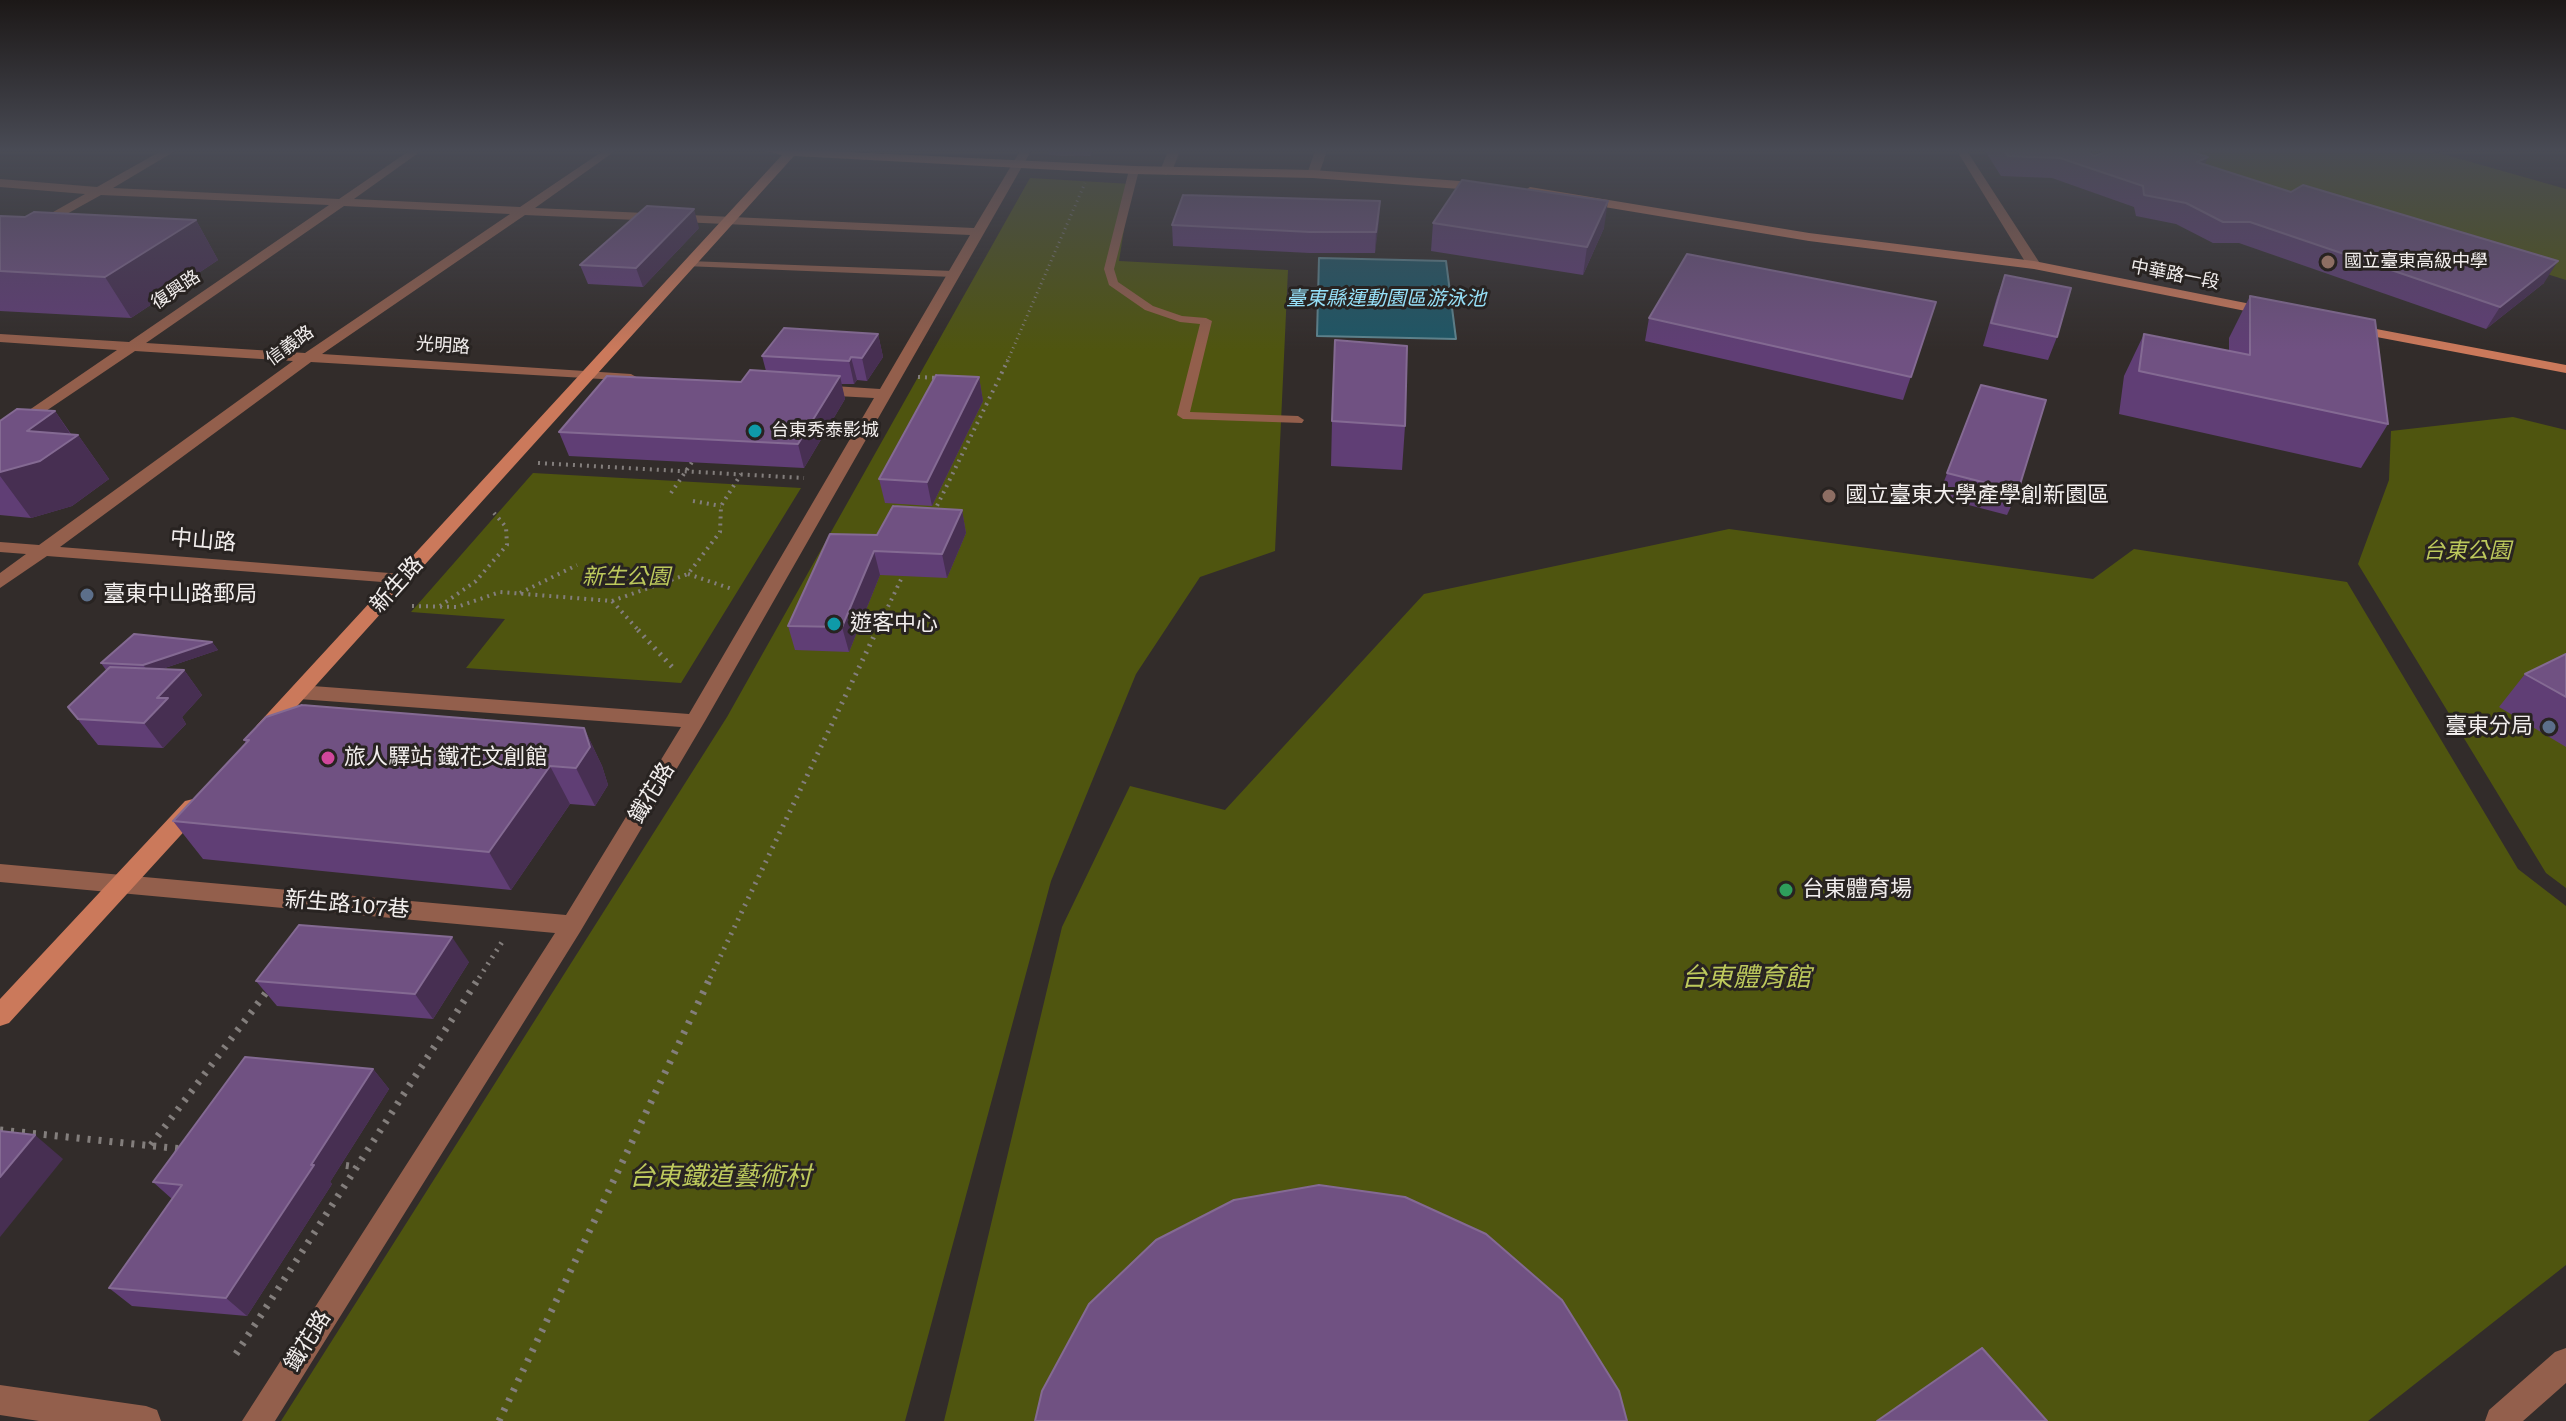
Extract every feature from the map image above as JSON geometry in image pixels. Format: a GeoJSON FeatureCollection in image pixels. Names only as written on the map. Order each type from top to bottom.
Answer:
{"type":"FeatureCollection","features":[{"type":"Feature","properties":{"kind":"street"},"geometry":{"type":"LineString","coordinates":[[0,247],[52,217]]}},
{"type":"Feature","properties":{"kind":"street","name":"復興路"},"geometry":{"type":"LineString","coordinates":[[0,437],[319,217]]}},
{"type":"Feature","properties":{"kind":"street","name":"信義路"},"geometry":{"type":"LineString","coordinates":[[0,582],[307,358],[510,217]]}},
{"type":"Feature","properties":{"kind":"street"},"geometry":{"type":"LineString","coordinates":[[651,217],[977,232]]}},
{"type":"Feature","properties":{"kind":"street","name":"新生路"},"geometry":{"type":"LineString","coordinates":[[246,750],[731,217]]}},
{"type":"Feature","properties":{"kind":"street","name":"鐵花路"},"geometry":{"type":"LineString","coordinates":[[257,1421],[572,925],[695,721],[986,217]]}},
{"type":"Feature","properties":{"kind":"street","name":"中華路一段"},"geometry":{"type":"LineString","coordinates":[[1697,217],[1809,237],[2034,265],[2291,316]]}},
{"type":"Feature","properties":{"kind":"street"},"geometry":{"type":"LineString","coordinates":[[2004,217],[2034,265]]}},
{"type":"Feature","properties":{"kind":"street"},"geometry":{"type":"LineString","coordinates":[[2337,325],[2566,369]]}},
{"type":"Feature","properties":{"kind":"street","name":"光明路"},"geometry":{"type":"LineString","coordinates":[[0,338],[650,379]]}},
{"type":"Feature","properties":{"kind":"street"},"geometry":{"type":"LineString","coordinates":[[806,389],[884,394]]}},
{"type":"Feature","properties":{"kind":"street","name":"中山路"},"geometry":{"type":"LineString","coordinates":[[0,547],[402,580]]}},
{"type":"Feature","properties":{"kind":"street"},"geometry":{"type":"LineString","coordinates":[[299,692],[695,721]]}},
{"type":"Feature","properties":{"kind":"street"},"geometry":{"type":"LineString","coordinates":[[0,1016],[206,793]]}},
{"type":"Feature","properties":{"kind":"street","name":"新生路107巷"},"geometry":{"type":"LineString","coordinates":[[0,873],[572,925]]}},
{"type":"Feature","properties":{"kind":"street"},"geometry":{"type":"LineString","coordinates":[[2500,1421],[2566,1363]]}},
{"type":"Feature","properties":{"kind":"street"},"geometry":{"type":"LineString","coordinates":[[0,1400],[146,1421]]}},
{"type":"Feature","properties":{"kind":"lane"},"geometry":{"type":"LineString","coordinates":[[1122,217],[1109,269],[1113,283],[1149,308],[1180,319],[1206,321],[1183,415],[1298,420]]}},
{"type":"Feature","properties":{"kind":"lane"},"geometry":{"type":"LineString","coordinates":[[689,264],[953,274]]}},
{"type":"Feature","properties":{"kind":"path"},"geometry":{"type":"LineString","coordinates":[[927,526],[1030,316],[1071,217]]}},
{"type":"Feature","properties":{"kind":"path"},"geometry":{"type":"LineString","coordinates":[[910,377],[937,378]]}},
{"type":"Feature","properties":{"kind":"path"},"geometry":{"type":"LineString","coordinates":[[671,493],[692,462]]}},
{"type":"Feature","properties":{"kind":"path"},"geometry":{"type":"LineString","coordinates":[[538,463],[804,478]]}},
{"type":"Feature","properties":{"kind":"path"},"geometry":{"type":"LineString","coordinates":[[412,606],[457,607],[500,592],[612,601],[688,574],[720,532],[721,506],[741,474]]}},
{"type":"Feature","properties":{"kind":"path"},"geometry":{"type":"LineString","coordinates":[[693,501],[721,506]]}},
{"type":"Feature","properties":{"kind":"path"},"geometry":{"type":"LineString","coordinates":[[439,607],[476,581],[507,545],[506,527],[494,513]]}},
{"type":"Feature","properties":{"kind":"path"},"geometry":{"type":"LineString","coordinates":[[519,593],[577,565]]}},
{"type":"Feature","properties":{"kind":"path"},"geometry":{"type":"LineString","coordinates":[[499,1421],[907,568]]}},
{"type":"Feature","properties":{"kind":"path"},"geometry":{"type":"LineString","coordinates":[[688,574],[732,589]]}},
{"type":"Feature","properties":{"kind":"path"},"geometry":{"type":"LineString","coordinates":[[612,601],[673,668]]}},
{"type":"Feature","properties":{"kind":"path"},"geometry":{"type":"LineString","coordinates":[[236,1354],[516,920]]}},
{"type":"Feature","properties":{"kind":"path"},"geometry":{"type":"LineString","coordinates":[[150,1145],[276,980]]}},
{"type":"Feature","properties":{"kind":"path"},"geometry":{"type":"LineString","coordinates":[[0,1130],[194,1150]]}},
{"type":"Feature","properties":{"kind":"path"},"geometry":{"type":"LineString","coordinates":[[328,1164],[357,1167]]}},
{"type":"Feature","properties":{"kind":"green space","name":"台東鐵道藝術村"},"geometry":{"type":"Polygon","coordinates":[[[1008,217],[1126,217],[1119,261],[1288,270],[1275,551],[1200,577],[1136,674],[1051,881],[905,1421],[281,1421],[727,717],[1008,217]]]}},
{"type":"Feature","properties":{"kind":"green space"},"geometry":{"type":"Polygon","coordinates":[[[2367,217],[2566,217],[2566,280],[2367,217]]]}},
{"type":"Feature","properties":{"kind":"green space","name":"台東公園"},"geometry":{"type":"Polygon","coordinates":[[[2513,417],[2566,430],[2566,888],[2546,873],[2358,564],[2389,480],[2391,431],[2513,417]]]}},
{"type":"Feature","properties":{"kind":"green space","name":"新生公園"},"geometry":{"type":"Polygon","coordinates":[[[533,473],[801,488],[681,683],[466,668],[505,619],[411,612],[533,473]]]}},
{"type":"Feature","properties":{"kind":"green space","name":"台東體育館"},"geometry":{"type":"Polygon","coordinates":[[[1729,529],[2093,579],[2134,549],[2347,582],[2518,869],[2566,906],[2566,1265],[2368,1421],[944,1421],[1062,927],[1130,786],[1225,810],[1424,594],[1729,529]]]}},
{"type":"Feature","properties":{"kind":"water","name":"臺東縣運動園區游泳池"},"geometry":{"type":"Polygon","coordinates":[[[1319,258],[1446,261],[1456,339],[1317,336],[1319,258]]]}},
{"type":"Feature","properties":{"kind":"building"},"geometry":{"type":"Polygon","coordinates":[[[0,217],[196,220],[105,277],[0,271],[0,217]]]}},
{"type":"Feature","properties":{"kind":"building"},"geometry":{"type":"Polygon","coordinates":[[[634,217],[686,217],[636,268],[580,265],[634,217]]]}},
{"type":"Feature","properties":{"kind":"building"},"geometry":{"type":"Polygon","coordinates":[[[1175,217],[1378,217],[1376,232],[1172,225],[1175,217]]]}},
{"type":"Feature","properties":{"kind":"building"},"geometry":{"type":"Polygon","coordinates":[[[1437,217],[1601,217],[1587,247],[1433,223],[1437,217]]]}},
{"type":"Feature","properties":{"kind":"building"},"geometry":{"type":"Polygon","coordinates":[[[2214,217],[2411,217],[2558,261],[2500,307],[2250,222],[2223,222],[2214,217]]]}},
{"type":"Feature","properties":{"kind":"building"},"geometry":{"type":"Polygon","coordinates":[[[1687,254],[1936,302],[1911,377],[1649,318],[1687,254]]]}},
{"type":"Feature","properties":{"kind":"building"},"geometry":{"type":"Polygon","coordinates":[[[2005,275],[2071,288],[2057,337],[1991,323],[2005,275]]]}},
{"type":"Feature","properties":{"kind":"building"},"geometry":{"type":"Polygon","coordinates":[[[2250,296],[2375,320],[2388,424],[2139,371],[2144,334],[2250,355],[2250,296]]]}},
{"type":"Feature","properties":{"kind":"building"},"geometry":{"type":"Polygon","coordinates":[[[784,328],[878,334],[862,358],[851,357],[849,361],[762,356],[784,328]]]}},
{"type":"Feature","properties":{"kind":"building"},"geometry":{"type":"Polygon","coordinates":[[[1335,340],[1407,346],[1405,426],[1332,421],[1335,340]]]}},
{"type":"Feature","properties":{"kind":"building"},"geometry":{"type":"Polygon","coordinates":[[[750,370],[840,376],[798,444],[559,432],[607,376],[741,382],[750,370]]]}},
{"type":"Feature","properties":{"kind":"building"},"geometry":{"type":"Polygon","coordinates":[[[936,375],[979,377],[927,482],[879,479],[936,375]]]}},
{"type":"Feature","properties":{"kind":"building"},"geometry":{"type":"Polygon","coordinates":[[[1981,385],[2046,400],[2018,491],[1947,473],[1981,385]]]}},
{"type":"Feature","properties":{"kind":"building"},"geometry":{"type":"Polygon","coordinates":[[[17,409],[55,411],[27,431],[78,435],[40,461],[0,472],[0,421],[17,409]]]}},
{"type":"Feature","properties":{"kind":"building"},"geometry":{"type":"Polygon","coordinates":[[[893,506],[962,510],[942,554],[874,551],[842,627],[788,626],[830,534],[877,535],[893,506]]]}},
{"type":"Feature","properties":{"kind":"building"},"geometry":{"type":"Polygon","coordinates":[[[134,634],[212,642],[143,665],[101,663],[134,634]]]}},
{"type":"Feature","properties":{"kind":"building"},"geometry":{"type":"Polygon","coordinates":[[[2566,654],[2566,697],[2525,674],[2566,654]]]}},
{"type":"Feature","properties":{"kind":"building"},"geometry":{"type":"Polygon","coordinates":[[[110,667],[184,670],[157,698],[168,698],[144,723],[78,719],[68,707],[110,667]]]}},
{"type":"Feature","properties":{"kind":"building"},"geometry":{"type":"Polygon","coordinates":[[[302,705],[584,728],[590,747],[576,768],[550,766],[489,852],[173,821],[249,740],[244,740],[266,717],[302,705]]]}},
{"type":"Feature","properties":{"kind":"building"},"geometry":{"type":"Polygon","coordinates":[[[299,925],[452,937],[415,994],[256,981],[299,925]]]}},
{"type":"Feature","properties":{"kind":"building"},"geometry":{"type":"Polygon","coordinates":[[[245,1057],[373,1069],[226,1298],[109,1288],[182,1185],[153,1182],[245,1057]]]}},
{"type":"Feature","properties":{"kind":"building"},"geometry":{"type":"Polygon","coordinates":[[[0,1131],[35,1135],[0,1177],[0,1131]]]}},
{"type":"Feature","properties":{"kind":"building"},"geometry":{"type":"Polygon","coordinates":[[[1319,1185],[1405,1197],[1486,1234],[1562,1300],[1619,1391],[1627,1421],[1035,1421],[1042,1391],[1089,1304],[1156,1240],[1234,1200],[1319,1185]]]}},
{"type":"Feature","properties":{"kind":"building"},"geometry":{"type":"Polygon","coordinates":[[[1982,1348],[2047,1421],[1877,1421],[1982,1348]]]}},
{"type":"Feature","properties":{"kind":"place","name":"國立臺東高級中學"},"geometry":{"type":"Point","coordinates":[2328,262]}},
{"type":"Feature","properties":{"kind":"place","name":"台東秀泰影城"},"geometry":{"type":"Point","coordinates":[755,431]}},
{"type":"Feature","properties":{"kind":"place","name":"國立臺東大學產學創新園區"},"geometry":{"type":"Point","coordinates":[1829,496]}},
{"type":"Feature","properties":{"kind":"place","name":"臺東中山路郵局"},"geometry":{"type":"Point","coordinates":[87,595]}},
{"type":"Feature","properties":{"kind":"place","name":"遊客中心"},"geometry":{"type":"Point","coordinates":[834,624]}},
{"type":"Feature","properties":{"kind":"place","name":"臺東分局"},"geometry":{"type":"Point","coordinates":[2549,727]}},
{"type":"Feature","properties":{"kind":"place","name":"旅人驛站 鐵花文創館"},"geometry":{"type":"Point","coordinates":[328,758]}},
{"type":"Feature","properties":{"kind":"place","name":"台東體育場"},"geometry":{"type":"Point","coordinates":[1786,890]}}]}
